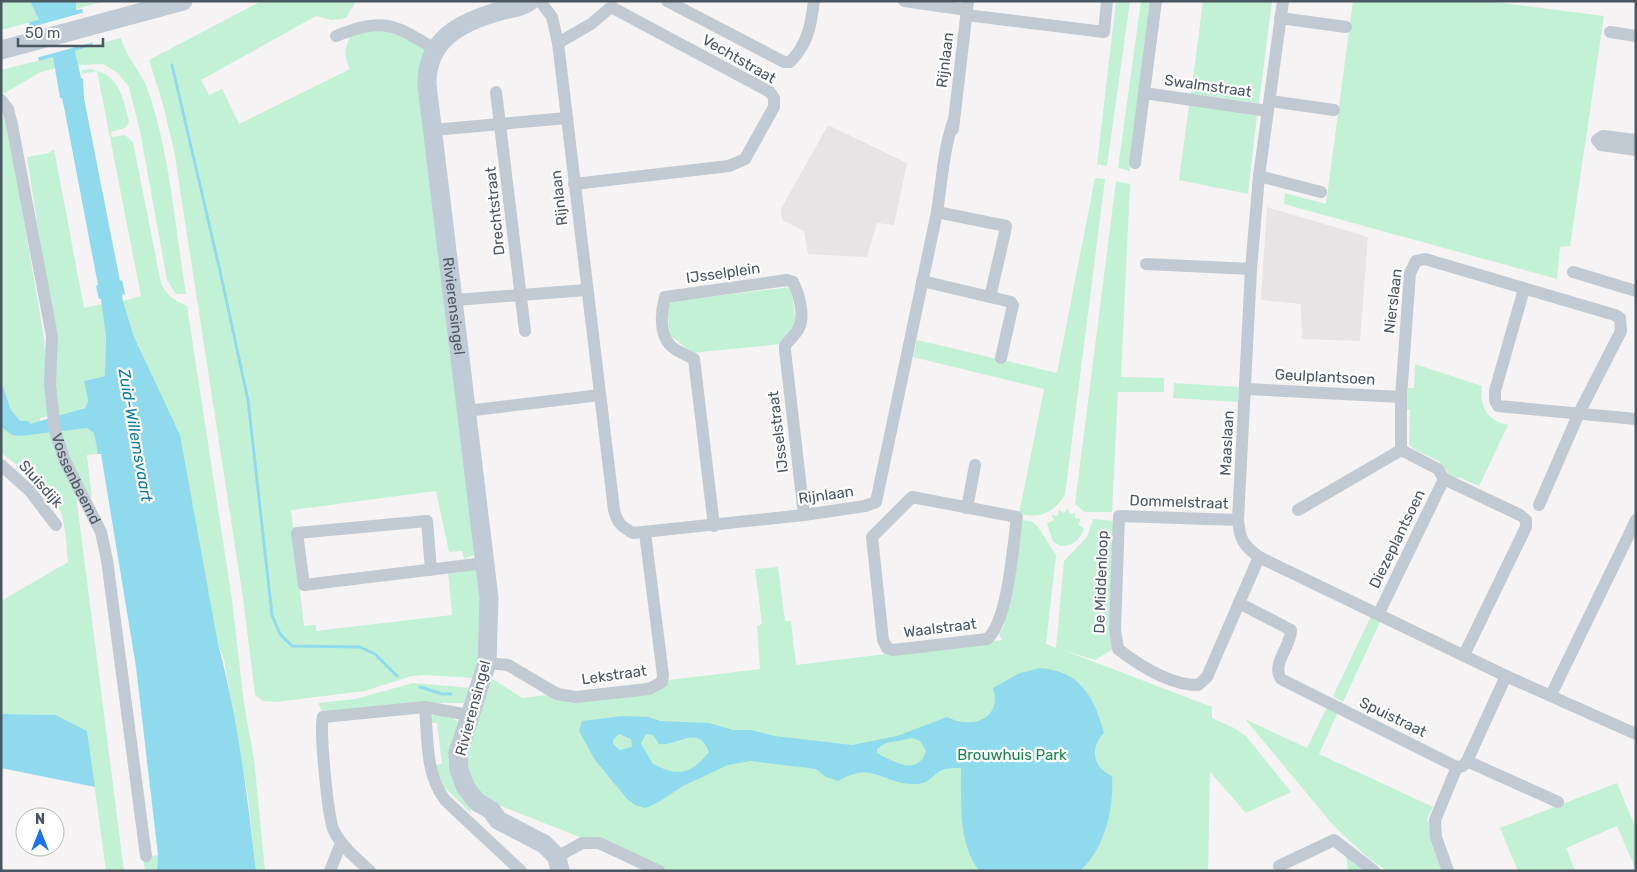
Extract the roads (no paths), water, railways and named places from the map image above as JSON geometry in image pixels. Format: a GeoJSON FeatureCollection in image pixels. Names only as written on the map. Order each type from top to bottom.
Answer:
{"type":"FeatureCollection","features":[{"type":"Feature","properties":{"kind":"street"},"geometry":{"type":"LineString","coordinates":[[1,50],[183,1]]}},
{"type":"Feature","properties":{"kind":"street","name":"Rivierensingel"},"geometry":{"type":"LineString","coordinates":[[530,1],[518,7],[505,6],[453,31],[435,49],[427,71],[490,598],[487,663],[458,753],[459,770],[466,788],[476,802],[491,810],[504,812],[542,826],[561,860]]}},
{"type":"Feature","properties":{"kind":"street","name":"Rijnlaan"},"geometry":{"type":"LineString","coordinates":[[540,1],[552,17],[558,43],[586,290],[616,521],[633,533],[714,526],[804,515],[865,506],[876,502],[937,212],[944,154],[953,122],[967,9]]}},
{"type":"Feature","properties":{"kind":"street"},"geometry":{"type":"LineString","coordinates":[[670,2],[780,60],[790,62],[810,31],[814,1]]}},
{"type":"Feature","properties":{"kind":"street"},"geometry":{"type":"LineString","coordinates":[[904,1],[967,9],[1104,32],[1107,1]]}},
{"type":"Feature","properties":{"kind":"street","name":"Swalmstraat"},"geometry":{"type":"LineString","coordinates":[[1135,163],[1156,1]]}},
{"type":"Feature","properties":{"kind":"street","name":"Maaslaan"},"geometry":{"type":"LineString","coordinates":[[1283,1],[1259,176],[1251,269],[1247,389],[1238,520],[1240,536],[1247,547],[1260,557],[1506,676],[1636,734]]}},
{"type":"Feature","properties":{"kind":"street","name":"Vechtstraat"},"geometry":{"type":"LineString","coordinates":[[558,43],[590,24],[610,7],[770,92],[774,98],[774,107],[745,158],[739,163],[729,166],[574,184]]}},
{"type":"Feature","properties":{"kind":"street"},"geometry":{"type":"LineString","coordinates":[[1280,18],[1346,27]]}},
{"type":"Feature","properties":{"kind":"street"},"geometry":{"type":"LineString","coordinates":[[336,36],[372,24],[387,25],[402,29],[435,49]]}},
{"type":"Feature","properties":{"kind":"street"},"geometry":{"type":"LineString","coordinates":[[1610,32],[1636,36]]}},
{"type":"Feature","properties":{"kind":"street","name":"Drechtstraat"},"geometry":{"type":"LineString","coordinates":[[496,92],[525,331]]}},
{"type":"Feature","properties":{"kind":"street","name":"Swalmstraat"},"geometry":{"type":"LineString","coordinates":[[1144,93],[1269,106],[1334,110]]}},
{"type":"Feature","properties":{"kind":"street","name":"Vossenbeemd"},"geometry":{"type":"LineString","coordinates":[[3,101],[12,125],[52,336],[50,384],[55,431],[65,461],[101,532],[107,560],[146,856]]}},
{"type":"Feature","properties":{"kind":"street"},"geometry":{"type":"LineString","coordinates":[[433,130],[567,118]]}},
{"type":"Feature","properties":{"kind":"street"},"geometry":{"type":"LineString","coordinates":[[1636,140],[1603,136],[1597,140],[1601,145],[1636,150]]}},
{"type":"Feature","properties":{"kind":"street"},"geometry":{"type":"LineString","coordinates":[[1259,176],[1321,192]]}},
{"type":"Feature","properties":{"kind":"street"},"geometry":{"type":"LineString","coordinates":[[937,212],[1006,226],[990,297]]}},
{"type":"Feature","properties":{"kind":"street","name":"Nierslaan"},"geometry":{"type":"LineString","coordinates":[[1401,397],[1410,273],[1416,260],[1424,259],[1615,314],[1620,318],[1621,331],[1579,413],[1539,505]]}},
{"type":"Feature","properties":{"kind":"street"},"geometry":{"type":"LineString","coordinates":[[1146,264],[1251,269]]}},
{"type":"Feature","properties":{"kind":"street"},"geometry":{"type":"LineString","coordinates":[[1573,272],[1636,291]]}},
{"type":"Feature","properties":{"kind":"street","name":"IJsselplein"},"geometry":{"type":"LineString","coordinates":[[714,526],[694,359],[670,346],[666,339],[661,312],[665,297],[787,280],[793,282],[798,290],[802,320],[799,328],[784,346]]}},
{"type":"Feature","properties":{"kind":"street"},"geometry":{"type":"LineString","coordinates":[[922,281],[1011,302],[1013,305],[1002,358]]}},
{"type":"Feature","properties":{"kind":"street"},"geometry":{"type":"LineString","coordinates":[[1524,289],[1495,391],[1495,400],[1498,406],[1636,418]]}},
{"type":"Feature","properties":{"kind":"street"},"geometry":{"type":"LineString","coordinates":[[455,300],[586,290]]}},
{"type":"Feature","properties":{"kind":"street","name":"IJsselstraat"},"geometry":{"type":"LineString","coordinates":[[784,346],[804,515]]}},
{"type":"Feature","properties":{"kind":"street","name":"Geulplantsoen"},"geometry":{"type":"LineString","coordinates":[[1247,389],[1401,397]]}},
{"type":"Feature","properties":{"kind":"street"},"geometry":{"type":"LineString","coordinates":[[467,410],[600,395]]}},
{"type":"Feature","properties":{"kind":"street"},"geometry":{"type":"LineString","coordinates":[[1401,397],[1401,450]]}},
{"type":"Feature","properties":{"kind":"street"},"geometry":{"type":"LineString","coordinates":[[1401,450],[1438,470],[1444,479],[1520,515],[1526,520],[1526,527],[1464,655]]}},
{"type":"Feature","properties":{"kind":"street"},"geometry":{"type":"LineString","coordinates":[[1298,510],[1401,450]]}},
{"type":"Feature","properties":{"kind":"street","name":"Sluisdijk"},"geometry":{"type":"LineString","coordinates":[[1,465],[30,491],[56,525]]}},
{"type":"Feature","properties":{"kind":"street"},"geometry":{"type":"LineString","coordinates":[[966,508],[975,465]]}},
{"type":"Feature","properties":{"kind":"street","name":"Diezeplantsoen"},"geometry":{"type":"LineString","coordinates":[[1379,614],[1444,479]]}},
{"type":"Feature","properties":{"kind":"street","name":"Waalstraat"},"geometry":{"type":"LineString","coordinates":[[912,497],[1017,517],[1006,595],[994,633],[987,639],[893,650],[887,648],[883,640],[872,537],[889,518],[912,497]]}},
{"type":"Feature","properties":{"kind":"street"},"geometry":{"type":"LineString","coordinates":[[876,502],[889,518]]}},
{"type":"Feature","properties":{"kind":"street","name":"Dommelstraat"},"geometry":{"type":"LineString","coordinates":[[1119,516],[1238,520]]}},
{"type":"Feature","properties":{"kind":"street","name":"De Middenloop"},"geometry":{"type":"LineString","coordinates":[[1119,516],[1115,630],[1118,649],[1158,674],[1186,685],[1198,685],[1207,677],[1239,603]]}},
{"type":"Feature","properties":{"kind":"street"},"geometry":{"type":"LineString","coordinates":[[1551,695],[1636,520]]}},
{"type":"Feature","properties":{"kind":"street"},"geometry":{"type":"LineString","coordinates":[[431,570],[427,521],[297,534],[304,585],[431,570],[485,563]]}},
{"type":"Feature","properties":{"kind":"street","name":"Lekstraat"},"geometry":{"type":"LineString","coordinates":[[487,663],[508,665],[557,694],[576,697],[649,690],[662,682],[663,675],[657,618],[645,533]]}},
{"type":"Feature","properties":{"kind":"street"},"geometry":{"type":"LineString","coordinates":[[1239,603],[1260,557]]}},
{"type":"Feature","properties":{"kind":"street","name":"Spuistraat"},"geometry":{"type":"LineString","coordinates":[[1239,603],[1291,630],[1291,640],[1278,664],[1277,674],[1281,679],[1462,764],[1558,802]]}},
{"type":"Feature","properties":{"kind":"street"},"geometry":{"type":"LineString","coordinates":[[1448,871],[1436,837],[1435,820],[1506,676]]}},
{"type":"Feature","properties":{"kind":"street"},"geometry":{"type":"LineString","coordinates":[[425,707],[430,768],[436,788],[445,800],[521,871]]}},
{"type":"Feature","properties":{"kind":"street"},"geometry":{"type":"LineString","coordinates":[[370,871],[341,843],[333,830],[328,809],[323,717],[425,707],[470,715]]}},
{"type":"Feature","properties":{"kind":"street"},"geometry":{"type":"LineString","coordinates":[[1278,866],[1334,840],[1374,871]]}},
{"type":"Feature","properties":{"kind":"street"},"geometry":{"type":"LineString","coordinates":[[330,871],[341,843]]}},
{"type":"Feature","properties":{"kind":"street"},"geometry":{"type":"LineString","coordinates":[[571,871],[561,860],[582,843],[599,843],[659,871]]}},
{"type":"Feature","properties":{"kind":"water","name":"Zuid-Willemsvaart"},"geometry":{"type":"Polygon","coordinates":[[[30,1],[76,1],[76,10],[82,9],[93,45],[75,51],[81,78],[83,79],[84,98],[120,281],[122,280],[125,294],[122,295],[123,301],[134,337],[180,435],[218,644],[236,728],[256,871],[157,871],[158,855],[136,667],[101,454],[98,454],[94,433],[87,428],[21,436],[12,435],[1,427],[1,381],[11,410],[20,421],[29,421],[30,424],[85,408],[88,401],[84,381],[105,376],[106,337],[101,299],[99,299],[96,286],[98,285],[65,112],[62,98],[60,98],[53,57],[39,61],[29,22],[39,20],[30,1]]]}},
{"type":"Feature","properties":{"kind":"water"},"geometry":{"type":"Polygon","coordinates":[[[1040,668],[1054,670],[1075,680],[1090,697],[1104,733],[1096,744],[1095,757],[1101,768],[1112,776],[1109,814],[1102,840],[1089,862],[1080,871],[979,871],[967,847],[964,834],[961,808],[961,768],[942,770],[926,782],[912,784],[868,773],[850,775],[838,781],[826,777],[816,769],[750,761],[728,765],[683,786],[657,803],[645,808],[635,805],[627,799],[595,760],[579,731],[582,721],[622,716],[649,717],[660,721],[709,723],[733,730],[751,730],[775,736],[852,745],[897,736],[947,717],[956,721],[966,722],[975,722],[983,719],[993,707],[995,699],[993,688],[1020,673],[1040,668]],[[619,734],[613,740],[613,744],[620,750],[632,747],[631,739],[619,734]],[[646,734],[641,743],[652,763],[676,772],[696,765],[709,752],[704,743],[699,739],[693,738],[659,744],[653,735],[646,734]],[[913,738],[886,743],[877,749],[877,753],[905,765],[917,764],[926,751],[920,741],[913,738]]]}},
{"type":"Feature","properties":{"kind":"water"},"geometry":{"type":"Polygon","coordinates":[[[1,714],[56,715],[87,731],[95,787],[1,768],[1,714]]]}},
{"type":"Feature","properties":{"kind":"waterway"},"geometry":{"type":"LineString","coordinates":[[172,65],[248,400],[272,615],[280,634],[292,646],[360,647],[375,654],[397,676]]}},
{"type":"Feature","properties":{"kind":"waterway"},"geometry":{"type":"LineString","coordinates":[[420,687],[442,694],[451,694]]}},
{"type":"Feature","properties":{"kind":"park label","name":"Brouwhuis Park"},"geometry":{"type":"Point","coordinates":[1012,755]}}]}
